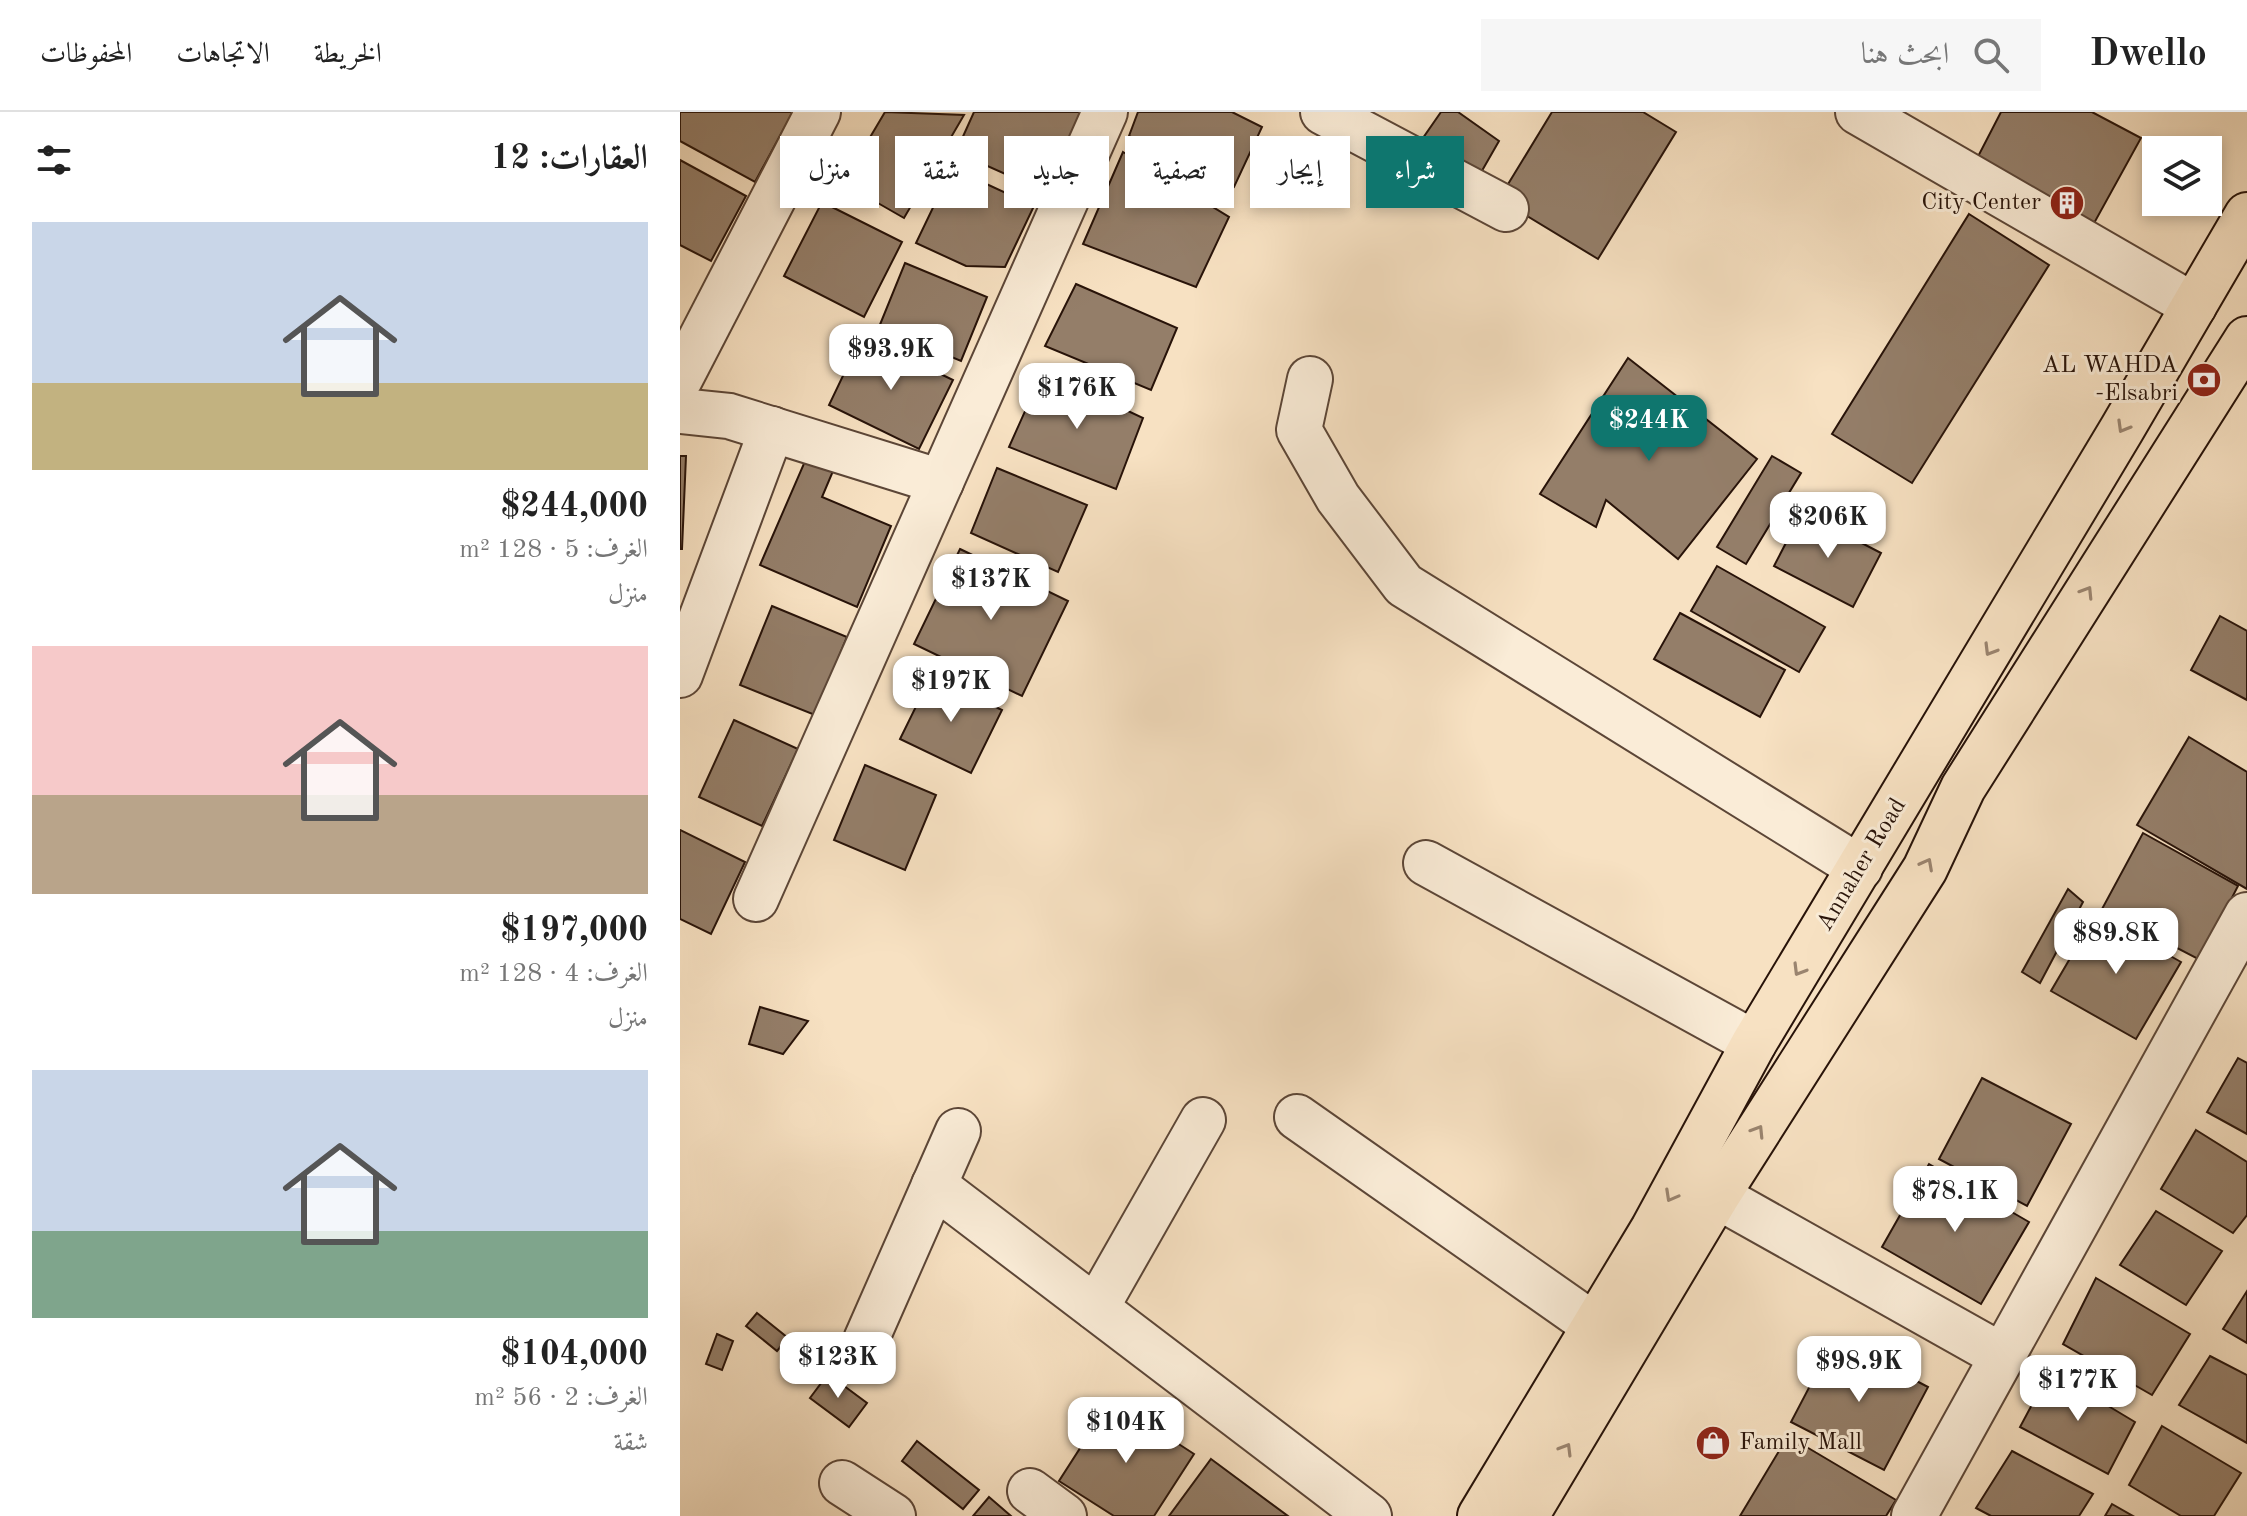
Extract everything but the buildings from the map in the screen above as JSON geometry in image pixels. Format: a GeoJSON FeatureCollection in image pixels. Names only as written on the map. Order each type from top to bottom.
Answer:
{"type":"FeatureCollection","features":[{"type":"Feature","properties":{"kind":"main road","name":"Annaher Road"},"geometry":{"type":"LineString","coordinates":[[1480,1516],[1653,1229],[1754,1043],[2247,215]]}},
{"type":"Feature","properties":{"kind":"main road"},"geometry":{"type":"LineString","coordinates":[[1526,1516],[1717,1196],[1925,869],[1963,788],[2246,344]]}},
{"type":"Feature","properties":{"kind":"main road"},"geometry":{"type":"LineString","coordinates":[[1860,868],[1904,900]]}},
{"type":"Feature","properties":{"kind":"street"},"geometry":{"type":"LineString","coordinates":[[680,379],[818,112]]}},
{"type":"Feature","properties":{"kind":"street"},"geometry":{"type":"LineString","coordinates":[[756,899],[1105,112]]}},
{"type":"Feature","properties":{"kind":"street"},"geometry":{"type":"LineString","coordinates":[[1323,112],[1506,209]]}},
{"type":"Feature","properties":{"kind":"street"},"geometry":{"type":"LineString","coordinates":[[1858,112],[2194,306]]}},
{"type":"Feature","properties":{"kind":"street"},"geometry":{"type":"LineString","coordinates":[[1310,379],[1299,430],[1338,498],[1404,585],[1860,868]]}},
{"type":"Feature","properties":{"kind":"street"},"geometry":{"type":"LineString","coordinates":[[680,411],[729,416],[941,482]]}},
{"type":"Feature","properties":{"kind":"street"},"geometry":{"type":"LineString","coordinates":[[680,675],[772,429]]}},
{"type":"Feature","properties":{"kind":"street"},"geometry":{"type":"LineString","coordinates":[[1426,863],[1754,1043]]}},
{"type":"Feature","properties":{"kind":"street"},"geometry":{"type":"LineString","coordinates":[[1914,1516],[2247,915]]}},
{"type":"Feature","properties":{"kind":"street"},"geometry":{"type":"LineString","coordinates":[[1297,1117],[1595,1326]]}},
{"type":"Feature","properties":{"kind":"street"},"geometry":{"type":"LineString","coordinates":[[1096,1308],[1203,1120]]}},
{"type":"Feature","properties":{"kind":"street"},"geometry":{"type":"LineString","coordinates":[[866,1340],[958,1131]]}},
{"type":"Feature","properties":{"kind":"street"},"geometry":{"type":"LineString","coordinates":[[934,1185],[1369,1516]]}},
{"type":"Feature","properties":{"kind":"street"},"geometry":{"type":"LineString","coordinates":[[1717,1196],[2002,1356]]}},
{"type":"Feature","properties":{"kind":"street"},"geometry":{"type":"LineString","coordinates":[[842,1483],[893,1516]]}},
{"type":"Feature","properties":{"kind":"place","name":"City Center"},"geometry":{"type":"Point","coordinates":[2067,203]}},
{"type":"Feature","properties":{"kind":"place","name":"AL WAHDA -Elsabri"},"geometry":{"type":"Point","coordinates":[2204,380]}},
{"type":"Feature","properties":{"kind":"place","name":"Family Mall"},"geometry":{"type":"Point","coordinates":[1713,1443]}}]}
